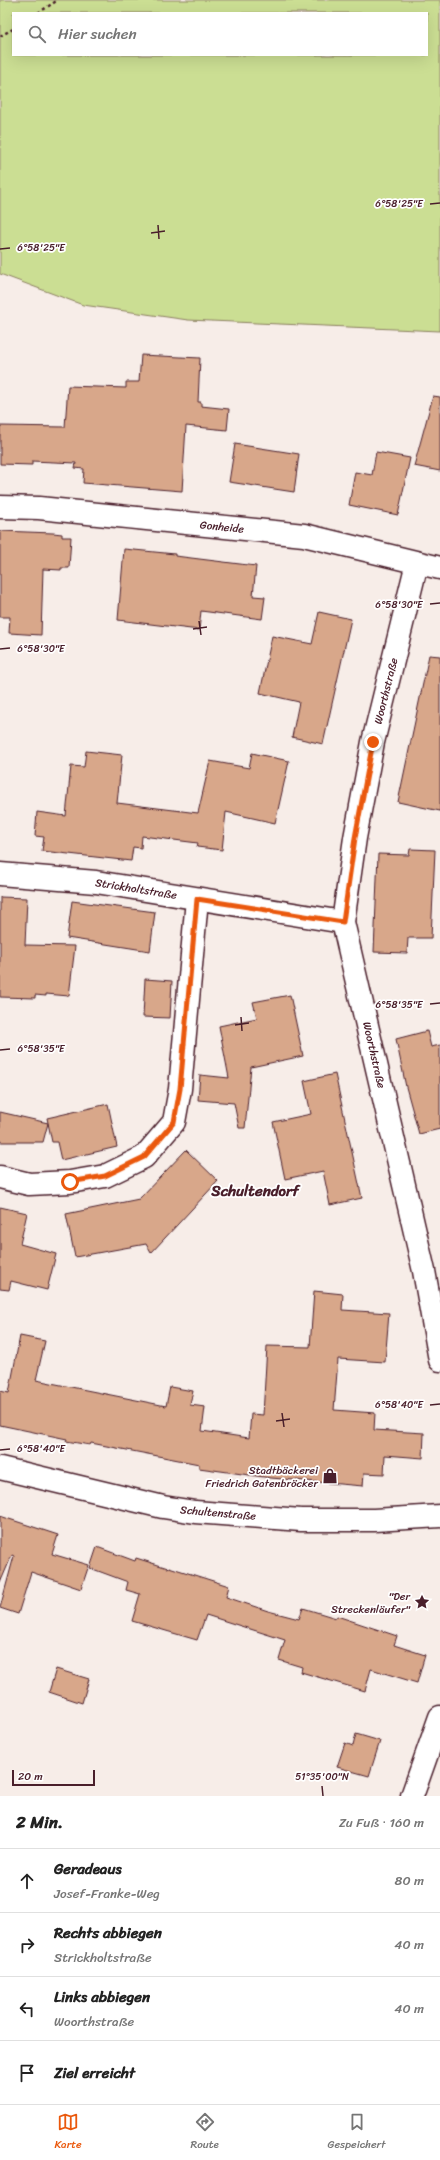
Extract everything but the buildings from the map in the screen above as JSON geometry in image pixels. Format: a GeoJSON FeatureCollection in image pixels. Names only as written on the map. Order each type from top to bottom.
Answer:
{"type":"FeatureCollection","features":[{"type":"Feature","properties":{"kind":"street","name":"Gonheide"},"geometry":{"type":"LineString","coordinates":[[0,507],[39,508],[304,535],[440,568]]}},
{"type":"Feature","properties":{"kind":"street","name":"Woorthstraße"},"geometry":{"type":"LineString","coordinates":[[417,563],[373,742],[355,838],[343,922],[424,1271],[440,1360]]}},
{"type":"Feature","properties":{"kind":"street","name":"Strickholtstraße"},"geometry":{"type":"LineString","coordinates":[[0,874],[96,882],[343,922]]}},
{"type":"Feature","properties":{"kind":"street"},"geometry":{"type":"LineString","coordinates":[[0,1177],[29,1184],[70,1182],[105,1176],[144,1157],[174,1122],[180,1089],[197,899]]}},
{"type":"Feature","properties":{"kind":"street","name":"Schultenstraße"},"geometry":{"type":"LineString","coordinates":[[0,1468],[163,1507],[195,1512],[301,1520],[374,1520],[440,1516]]}},
{"type":"Feature","properties":{"kind":"street"},"geometry":{"type":"LineString","coordinates":[[412,1796],[440,1717]]}},
{"type":"Feature","properties":{"kind":"path"},"geometry":{"type":"LineString","coordinates":[[40,12],[58,0]]}},
{"type":"Feature","properties":{"kind":"path"},"geometry":{"type":"LineString","coordinates":[[0,36],[12,30]]}},
{"type":"Feature","properties":{"kind":"green space"},"geometry":{"type":"Polygon","coordinates":[[[0,0],[440,0],[440,331],[188,320],[83,305],[0,274],[0,0]]]}},
{"type":"Feature","properties":{"kind":"place","name":"Stadtbäckerei Friedrich Gatenbröcker"},"geometry":{"type":"Point","coordinates":[330,1476]}},
{"type":"Feature","properties":{"kind":"place","name":"\"Der Streckenläufer\""},"geometry":{"type":"Point","coordinates":[422,1602]}},
{"type":"Feature","properties":{"kind":"district","name":"Schultendorf"},"geometry":{"type":"Point","coordinates":[255,1191]}},
{"type":"Feature","properties":{"kind":"route"},"geometry":{"type":"LineString","coordinates":[[70,1182],[105,1176],[144,1157],[174,1122],[180,1089],[197,899],[270,909],[343,922],[355,838],[373,742]]}}]}
